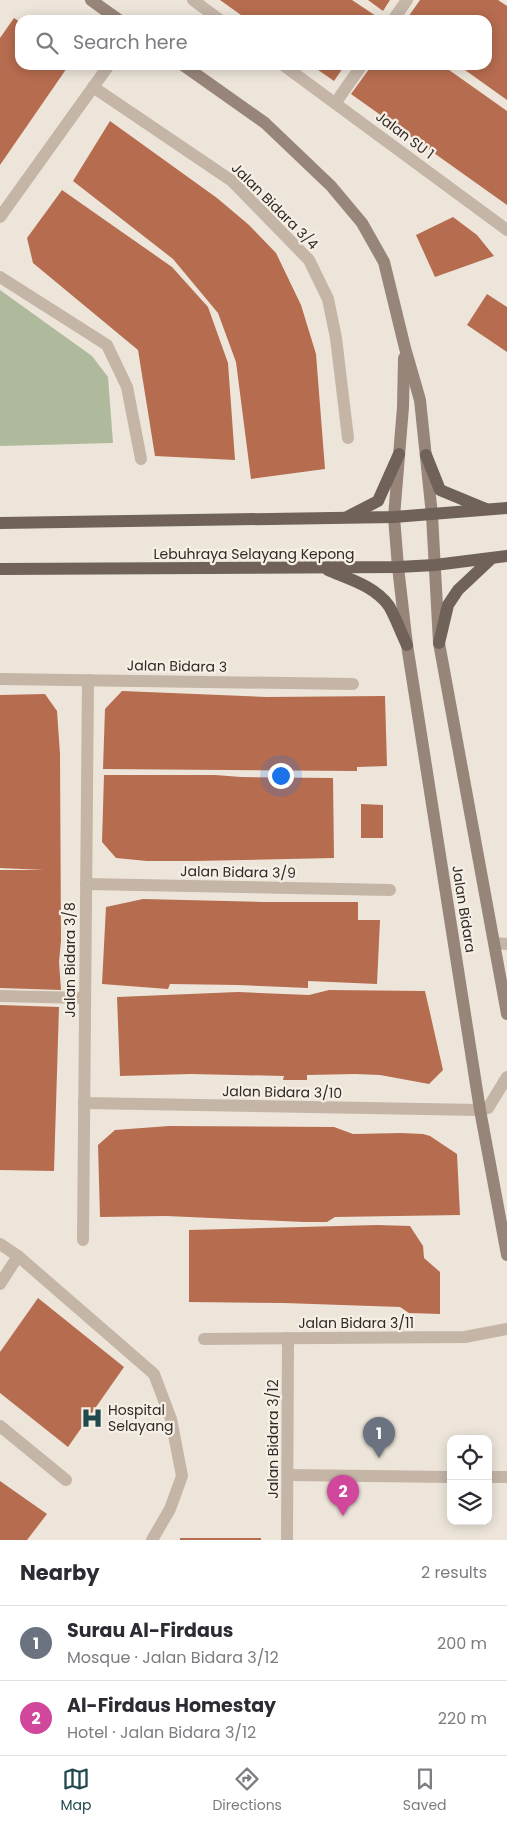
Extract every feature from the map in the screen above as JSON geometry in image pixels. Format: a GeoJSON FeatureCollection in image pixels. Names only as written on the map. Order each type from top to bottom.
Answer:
{"type":"FeatureCollection","features":[{"type":"Feature","properties":{"kind":"main road"},"geometry":{"type":"LineString","coordinates":[[91,0],[112,15]]}},
{"type":"Feature","properties":{"kind":"main road"},"geometry":{"type":"LineString","coordinates":[[190,70],[265,123],[331,186],[362,223],[384,262],[405,348]]}},
{"type":"Feature","properties":{"kind":"main road","name":"Jalan Bidara"},"geometry":{"type":"LineString","coordinates":[[405,348],[394,517],[398,567],[407,646],[480,1110],[507,1254]]}},
{"type":"Feature","properties":{"kind":"main road","name":"Jalan Bidara"},"geometry":{"type":"LineString","coordinates":[[405,348],[420,400],[432,515],[439,643],[501,943],[507,1014]]}},
{"type":"Feature","properties":{"kind":"main road"},"geometry":{"type":"LineString","coordinates":[[345,518],[378,501],[399,454]]}},
{"type":"Feature","properties":{"kind":"main road"},"geometry":{"type":"LineString","coordinates":[[426,455],[440,490],[488,510]]}},
{"type":"Feature","properties":{"kind":"main road"},"geometry":{"type":"LineString","coordinates":[[0,523],[394,517],[507,508]]}},
{"type":"Feature","properties":{"kind":"main road","name":"Lebuhraya Selayang Kepong"},"geometry":{"type":"LineString","coordinates":[[0,569],[324,569],[435,565],[507,556]]}},
{"type":"Feature","properties":{"kind":"main road"},"geometry":{"type":"LineString","coordinates":[[439,643],[448,605],[458,590],[492,558]]}},
{"type":"Feature","properties":{"kind":"main road"},"geometry":{"type":"LineString","coordinates":[[324,569],[369,588],[380,596],[389,606],[407,646]]}},
{"type":"Feature","properties":{"kind":"street"},"geometry":{"type":"LineString","coordinates":[[192,0],[213,15]]}},
{"type":"Feature","properties":{"kind":"street"},"geometry":{"type":"LineString","coordinates":[[396,15],[407,0]]}},
{"type":"Feature","properties":{"kind":"street"},"geometry":{"type":"LineString","coordinates":[[0,216],[105,70]]}},
{"type":"Feature","properties":{"kind":"street","name":"Jalan SU 1"},"geometry":{"type":"LineString","coordinates":[[290,70],[507,230]]}},
{"type":"Feature","properties":{"kind":"street"},"geometry":{"type":"LineString","coordinates":[[336,102],[358,70]]}},
{"type":"Feature","properties":{"kind":"street","name":"Jalan Bidara 3/4"},"geometry":{"type":"LineString","coordinates":[[93,87],[232,181],[309,260],[328,299],[336,338],[348,438]]}},
{"type":"Feature","properties":{"kind":"street"},"geometry":{"type":"LineString","coordinates":[[0,277],[107,345],[128,387],[141,459]]}},
{"type":"Feature","properties":{"kind":"street","name":"Jalan Bidara 3"},"geometry":{"type":"LineString","coordinates":[[0,679],[353,684]]}},
{"type":"Feature","properties":{"kind":"street","name":"Jalan Bidara 3/8"},"geometry":{"type":"LineString","coordinates":[[82,1240],[88,680]]}},
{"type":"Feature","properties":{"kind":"street","name":"Jalan Bidara 3/9"},"geometry":{"type":"LineString","coordinates":[[86,884],[390,890]]}},
{"type":"Feature","properties":{"kind":"street"},"geometry":{"type":"LineString","coordinates":[[0,996],[85,998]]}},
{"type":"Feature","properties":{"kind":"street"},"geometry":{"type":"LineString","coordinates":[[480,1110],[488,1108],[507,1077]]}},
{"type":"Feature","properties":{"kind":"street","name":"Jalan Bidara 3/10"},"geometry":{"type":"LineString","coordinates":[[84,1103],[480,1110]]}},
{"type":"Feature","properties":{"kind":"street"},"geometry":{"type":"LineString","coordinates":[[0,1244],[18,1256],[154,1374],[171,1419],[182,1476],[170,1509],[152,1540]]}},
{"type":"Feature","properties":{"kind":"street"},"geometry":{"type":"LineString","coordinates":[[0,1284],[18,1256]]}},
{"type":"Feature","properties":{"kind":"street","name":"Jalan Bidara 3/11"},"geometry":{"type":"LineString","coordinates":[[204,1339],[465,1337],[507,1329]]}},
{"type":"Feature","properties":{"kind":"street","name":"Jalan Bidara 3/12"},"geometry":{"type":"LineString","coordinates":[[287,1540],[288,1338]]}},
{"type":"Feature","properties":{"kind":"street"},"geometry":{"type":"LineString","coordinates":[[0,1426],[66,1480]]}},
{"type":"Feature","properties":{"kind":"street"},"geometry":{"type":"LineString","coordinates":[[288,1475],[447,1477]]}},
{"type":"Feature","properties":{"kind":"street"},"geometry":{"type":"LineString","coordinates":[[492,1477],[507,1477]]}},
{"type":"Feature","properties":{"kind":"green space"},"geometry":{"type":"Polygon","coordinates":[[[0,290],[92,356],[108,377],[113,443],[0,446],[0,290]]]}},
{"type":"Feature","properties":{"kind":"building"},"geometry":{"type":"Polygon","coordinates":[[[220,0],[352,0],[374,15],[241,15],[220,0]]]}},
{"type":"Feature","properties":{"kind":"building"},"geometry":{"type":"Polygon","coordinates":[[[368,0],[390,0],[383,11],[368,0]]]}},
{"type":"Feature","properties":{"kind":"building"},"geometry":{"type":"Polygon","coordinates":[[[420,0],[498,0],[507,6],[507,100],[465,70],[492,70],[492,15],[410,15],[420,0]]]}},
{"type":"Feature","properties":{"kind":"building"},"geometry":{"type":"Polygon","coordinates":[[[14,18],[15,70],[66,70],[0,165],[0,38],[14,18]]]}},
{"type":"Feature","properties":{"kind":"building"},"geometry":{"type":"Polygon","coordinates":[[[318,70],[342,70],[334,81],[318,70]]]}},
{"type":"Feature","properties":{"kind":"building"},"geometry":{"type":"Polygon","coordinates":[[[368,70],[449,70],[507,111],[507,205],[351,94],[368,70]]]}},
{"type":"Feature","properties":{"kind":"building"},"geometry":{"type":"Polygon","coordinates":[[[110,121],[217,198],[249,225],[276,253],[301,305],[316,354],[325,469],[251,479],[236,362],[218,313],[173,259],[73,181],[110,121]]]}},
{"type":"Feature","properties":{"kind":"building"},"geometry":{"type":"Polygon","coordinates":[[[62,190],[172,267],[208,307],[228,363],[235,460],[155,456],[138,350],[33,263],[27,238],[62,190]]]}},
{"type":"Feature","properties":{"kind":"building"},"geometry":{"type":"Polygon","coordinates":[[[453,217],[477,235],[494,256],[435,277],[416,235],[453,217]]]}},
{"type":"Feature","properties":{"kind":"building"},"geometry":{"type":"Polygon","coordinates":[[[487,294],[507,307],[507,352],[467,325],[487,294]]]}},
{"type":"Feature","properties":{"kind":"building"},"geometry":{"type":"Polygon","coordinates":[[[122,691],[267,697],[385,696],[387,766],[357,767],[357,771],[103,769],[105,709],[122,691]]]}},
{"type":"Feature","properties":{"kind":"building"},"geometry":{"type":"Polygon","coordinates":[[[45,694],[57,711],[60,754],[61,941],[59,962],[61,990],[0,988],[0,870],[44,870],[0,868],[0,695],[45,694]]]}},
{"type":"Feature","properties":{"kind":"building"},"geometry":{"type":"Polygon","coordinates":[[[104,775],[333,778],[334,858],[147,861],[116,858],[102,842],[104,775]]]}},
{"type":"Feature","properties":{"kind":"building"},"geometry":{"type":"Polygon","coordinates":[[[361,804],[383,805],[383,838],[361,838],[361,804]]]}},
{"type":"Feature","properties":{"kind":"building"},"geometry":{"type":"Polygon","coordinates":[[[143,899],[358,902],[358,920],[380,920],[377,984],[308,981],[308,988],[170,984],[168,989],[102,984],[106,907],[143,899]]]}},
{"type":"Feature","properties":{"kind":"building"},"geometry":{"type":"Polygon","coordinates":[[[329,990],[425,991],[443,1070],[429,1084],[380,1075],[355,1074],[307,1075],[307,1080],[283,1080],[284,1076],[191,1074],[120,1076],[117,997],[238,992],[309,995],[329,990]]]}},
{"type":"Feature","properties":{"kind":"building"},"geometry":{"type":"Polygon","coordinates":[[[0,1005],[59,1007],[54,1171],[0,1170],[0,1005]]]}},
{"type":"Feature","properties":{"kind":"building"},"geometry":{"type":"Polygon","coordinates":[[[169,1126],[334,1127],[353,1134],[401,1133],[430,1136],[457,1154],[460,1215],[335,1217],[327,1222],[166,1216],[100,1217],[98,1145],[115,1130],[169,1126]]]}},
{"type":"Feature","properties":{"kind":"building"},"geometry":{"type":"Polygon","coordinates":[[[377,1225],[410,1226],[423,1246],[424,1258],[440,1272],[440,1314],[409,1313],[400,1307],[189,1302],[189,1230],[377,1225]]]}},
{"type":"Feature","properties":{"kind":"building"},"geometry":{"type":"Polygon","coordinates":[[[38,1298],[124,1367],[68,1447],[0,1393],[0,1352],[38,1298]]]}},
{"type":"Feature","properties":{"kind":"building"},"geometry":{"type":"Polygon","coordinates":[[[0,1481],[47,1514],[27,1540],[0,1540],[0,1481]]]}},
{"type":"Feature","properties":{"kind":"building"},"geometry":{"type":"Polygon","coordinates":[[[180,1538],[261,1538],[261,1540],[180,1540],[180,1538]]]}},
{"type":"Feature","properties":{"kind":"place","name":"Hospital Selayang"},"geometry":{"type":"Point","coordinates":[92,1418]}},
{"type":"Feature","properties":{"kind":"place","name":"Surau Al-Firdaus"},"geometry":{"type":"Point","coordinates":[379,1458]}},
{"type":"Feature","properties":{"kind":"place","name":"Al-Firdaus Homestay"},"geometry":{"type":"Point","coordinates":[343,1516]}}]}
